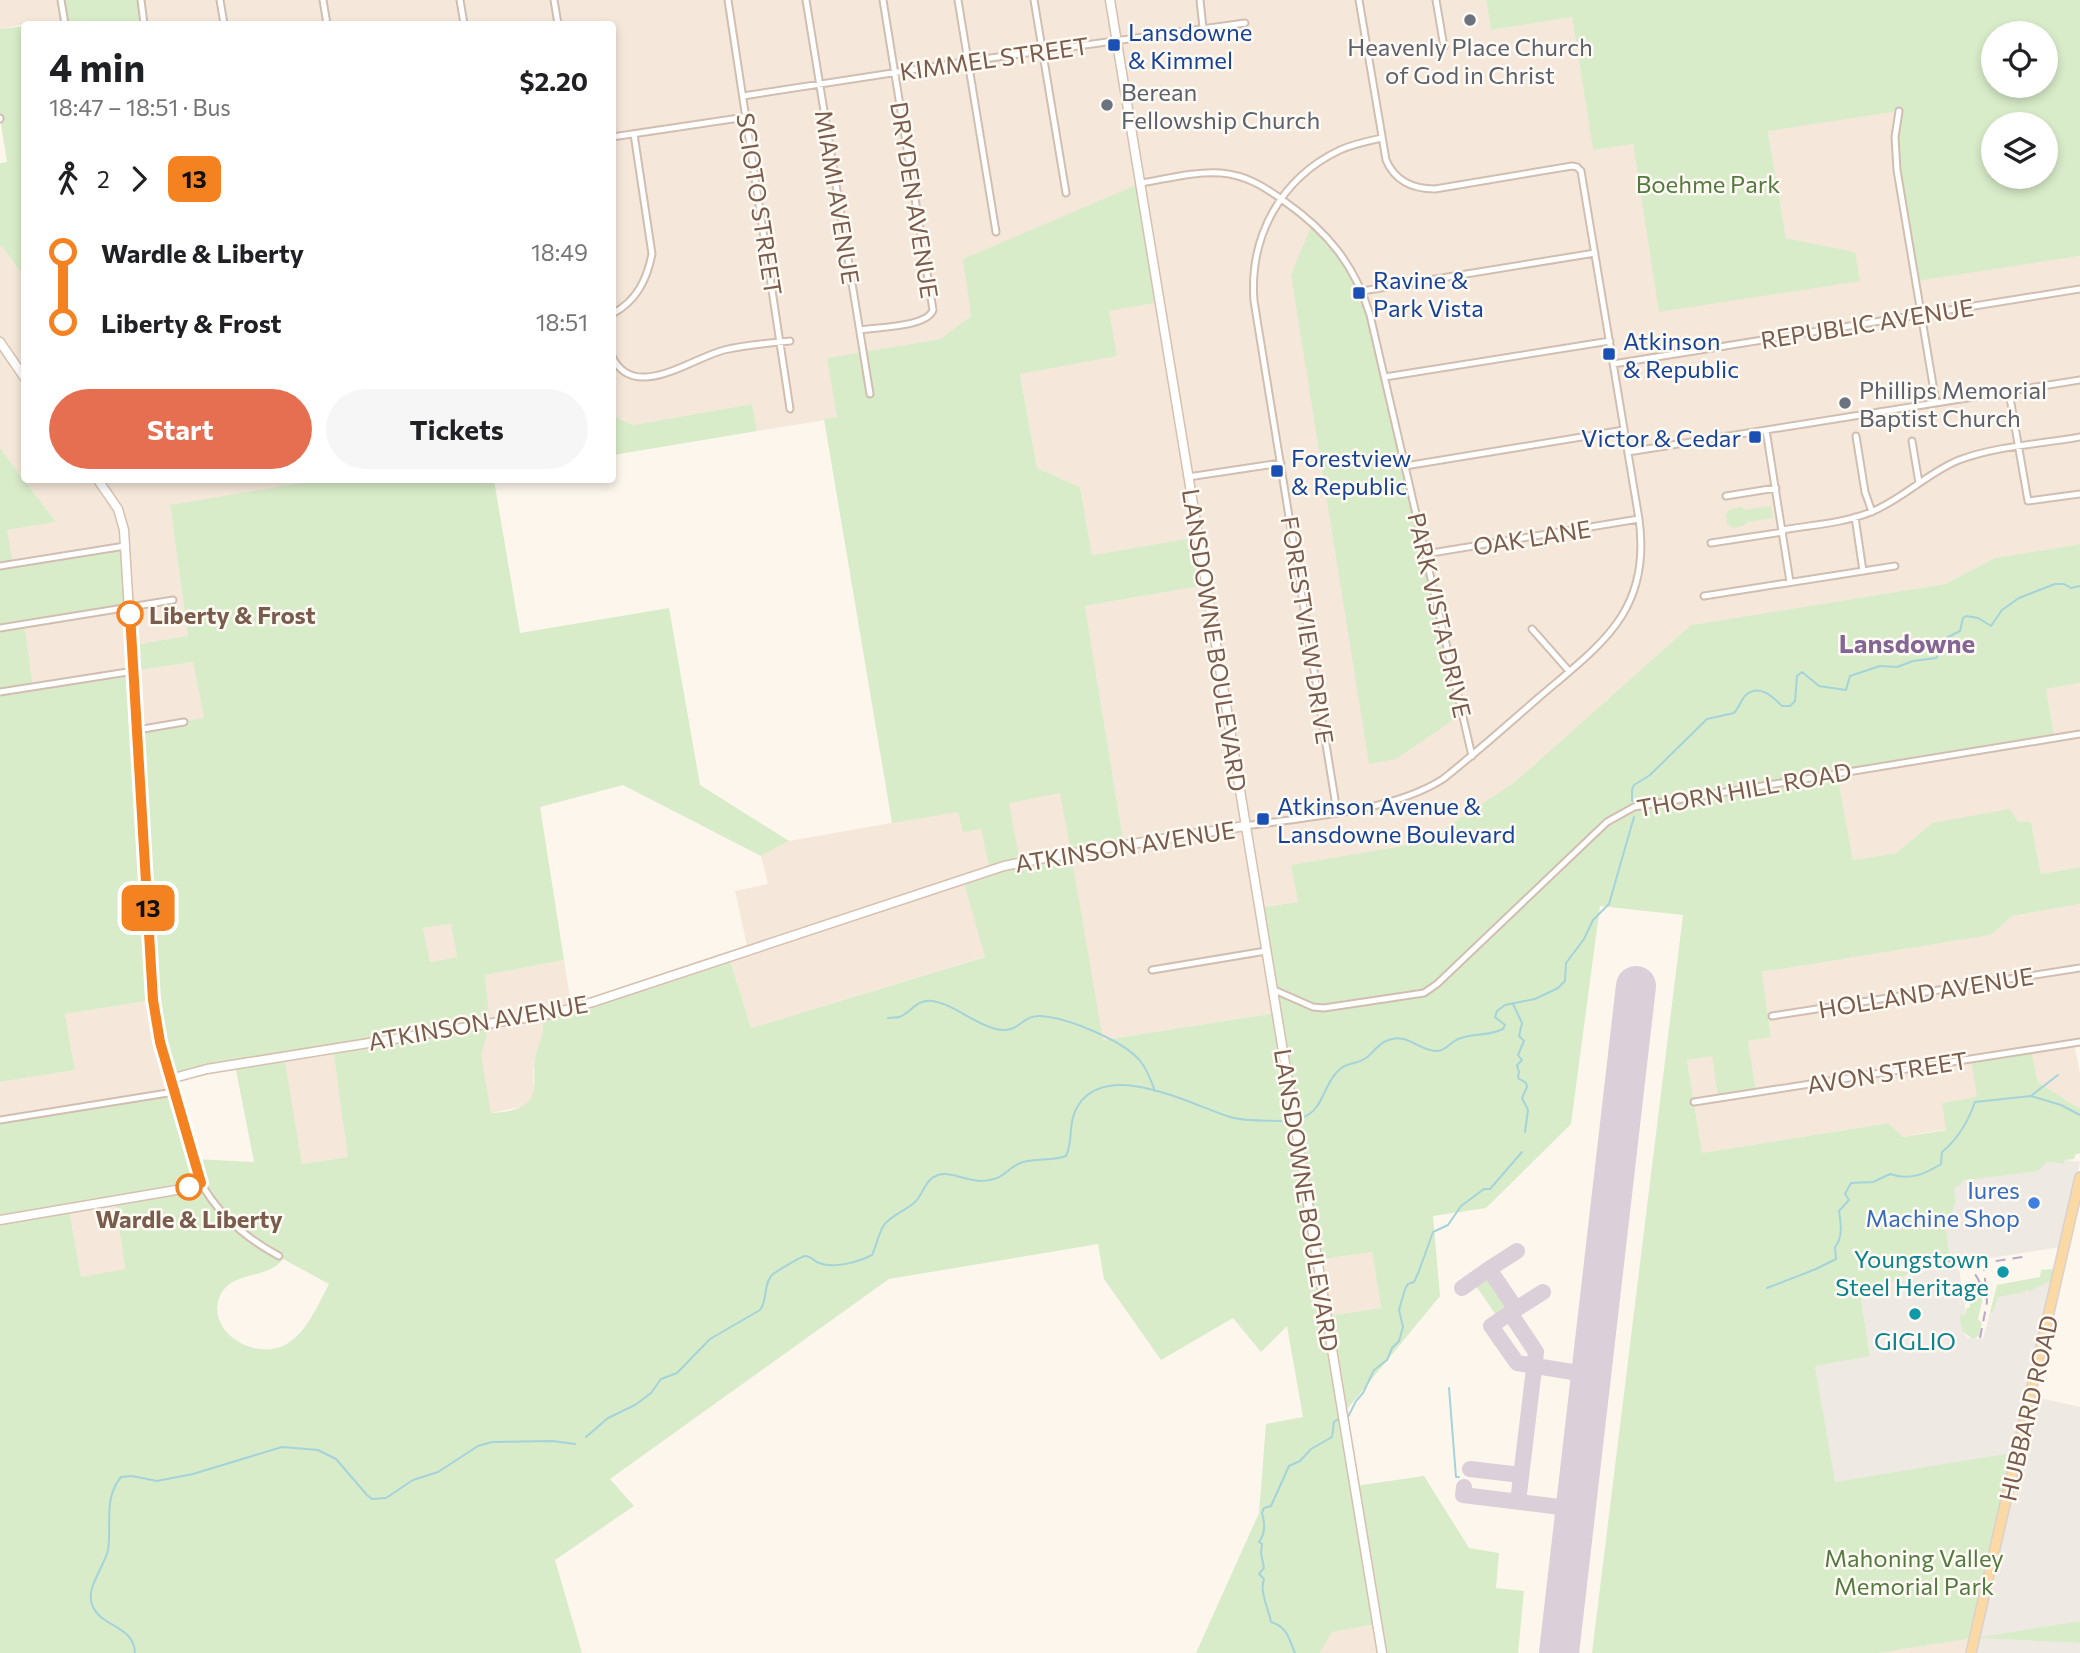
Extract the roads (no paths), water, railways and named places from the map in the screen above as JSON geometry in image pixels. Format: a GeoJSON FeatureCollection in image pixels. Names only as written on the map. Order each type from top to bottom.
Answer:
{"type":"FeatureCollection","features":[{"type":"Feature","properties":{"kind":"main road","name":"HUBBARD ROAD"},"geometry":{"type":"LineString","coordinates":[[1971,1653],[2080,1177]]}},
{"type":"Feature","properties":{"kind":"street"},"geometry":{"type":"LineString","coordinates":[[61,0],[64,21]]}},
{"type":"Feature","properties":{"kind":"street"},"geometry":{"type":"LineString","coordinates":[[141,0],[144,21]]}},
{"type":"Feature","properties":{"kind":"street"},"geometry":{"type":"LineString","coordinates":[[220,0],[224,21]]}},
{"type":"Feature","properties":{"kind":"street"},"geometry":{"type":"LineString","coordinates":[[323,0],[326,21]]}},
{"type":"Feature","properties":{"kind":"street"},"geometry":{"type":"LineString","coordinates":[[460,0],[464,21]]}},
{"type":"Feature","properties":{"kind":"street"},"geometry":{"type":"LineString","coordinates":[[554,0],[558,21]]}},
{"type":"Feature","properties":{"kind":"street","name":"SCIOTO STREET"},"geometry":{"type":"LineString","coordinates":[[728,0],[790,409]]}},
{"type":"Feature","properties":{"kind":"street","name":"MIAMI AVENUE"},"geometry":{"type":"LineString","coordinates":[[806,0],[870,394]]}},
{"type":"Feature","properties":{"kind":"street","name":"DRYDEN AVENUE"},"geometry":{"type":"LineString","coordinates":[[860,330],[917,323],[930,316],[933,310],[883,0]]}},
{"type":"Feature","properties":{"kind":"street"},"geometry":{"type":"LineString","coordinates":[[958,0],[996,232]]}},
{"type":"Feature","properties":{"kind":"street"},"geometry":{"type":"LineString","coordinates":[[1034,0],[1066,193]]}},
{"type":"Feature","properties":{"kind":"street","name":"LANSDOWNE BOULEVARD"},"geometry":{"type":"LineString","coordinates":[[1110,0],[1382,1653]]}},
{"type":"Feature","properties":{"kind":"street"},"geometry":{"type":"LineString","coordinates":[[1200,0],[1203,28]]}},
{"type":"Feature","properties":{"kind":"street"},"geometry":{"type":"LineString","coordinates":[[1359,0],[1382,138]]}},
{"type":"Feature","properties":{"kind":"street"},"geometry":{"type":"LineString","coordinates":[[1436,0],[1444,47]]}},
{"type":"Feature","properties":{"kind":"street","name":"KIMMEL STREET"},"geometry":{"type":"LineString","coordinates":[[743,96],[1245,23]]}},
{"type":"Feature","properties":{"kind":"street"},"geometry":{"type":"LineString","coordinates":[[1899,111],[1895,137],[1897,170],[1936,403]]}},
{"type":"Feature","properties":{"kind":"street"},"geometry":{"type":"LineString","coordinates":[[616,136],[746,117]]}},
{"type":"Feature","properties":{"kind":"street"},"geometry":{"type":"LineString","coordinates":[[616,311],[640,290],[652,254],[634,134]]}},
{"type":"Feature","properties":{"kind":"street","name":"ATKINSON AVENUE"},"geometry":{"type":"LineString","coordinates":[[170,1079],[207,1069],[555,1013],[1004,866],[1393,802],[1417,794],[1443,779],[1610,635],[1630,601],[1641,561],[1639,519],[1579,168],[1572,166],[1435,189],[1418,188],[1405,183],[1391,170],[1386,160],[1382,138]]}},
{"type":"Feature","properties":{"kind":"street","name":"FORESTVIEW DRIVE"},"geometry":{"type":"LineString","coordinates":[[1338,811],[1253,286],[1255,258],[1262,233],[1281,199],[1296,180],[1323,159],[1352,145],[1382,138]]}},
{"type":"Feature","properties":{"kind":"street","name":"PARK VISTA DRIVE"},"geometry":{"type":"LineString","coordinates":[[1141,183],[1208,173],[1221,173],[1254,182],[1313,222],[1349,265],[1370,315],[1472,756]]}},
{"type":"Feature","properties":{"kind":"street"},"geometry":{"type":"LineString","coordinates":[[1362,291],[1595,253]]}},
{"type":"Feature","properties":{"kind":"street","name":"REPUBLIC AVENUE"},"geometry":{"type":"LineString","coordinates":[[1613,364],[2080,289]]}},
{"type":"Feature","properties":{"kind":"street"},"geometry":{"type":"LineString","coordinates":[[616,362],[626,374],[641,377],[677,369],[723,350],[790,341]]}},
{"type":"Feature","properties":{"kind":"street"},"geometry":{"type":"LineString","coordinates":[[1385,377],[1609,341]]}},
{"type":"Feature","properties":{"kind":"street"},"geometry":{"type":"LineString","coordinates":[[0,342],[21,373]]}},
{"type":"Feature","properties":{"kind":"street"},"geometry":{"type":"LineString","coordinates":[[1628,452],[2080,380]]}},
{"type":"Feature","properties":{"kind":"street"},"geometry":{"type":"LineString","coordinates":[[2009,392],[2028,501],[2080,494]]}},
{"type":"Feature","properties":{"kind":"street"},"geometry":{"type":"LineString","coordinates":[[1405,466],[1624,430]]}},
{"type":"Feature","properties":{"kind":"street"},"geometry":{"type":"LineString","coordinates":[[1766,430],[1790,582]]}},
{"type":"Feature","properties":{"kind":"street"},"geometry":{"type":"LineString","coordinates":[[1856,436],[1865,492],[1872,512]]}},
{"type":"Feature","properties":{"kind":"street"},"geometry":{"type":"LineString","coordinates":[[1711,543],[1855,517],[1872,512],[1961,459],[2080,438]]}},
{"type":"Feature","properties":{"kind":"street"},"geometry":{"type":"LineString","coordinates":[[1912,441],[1919,483]]}},
{"type":"Feature","properties":{"kind":"street"},"geometry":{"type":"LineString","coordinates":[[1188,477],[1280,463]]}},
{"type":"Feature","properties":{"kind":"street"},"geometry":{"type":"LineString","coordinates":[[101,483],[121,515],[125,546],[153,1000],[160,1042],[201,1183],[241,1232],[279,1256]]}},
{"type":"Feature","properties":{"kind":"street"},"geometry":{"type":"LineString","coordinates":[[1726,496],[1776,488]]}},
{"type":"Feature","properties":{"kind":"street"},"geometry":{"type":"LineString","coordinates":[[1855,517],[1863,571]]}},
{"type":"Feature","properties":{"kind":"street","name":"OAK LANE"},"geometry":{"type":"LineString","coordinates":[[1426,554],[1639,519]]}},
{"type":"Feature","properties":{"kind":"street"},"geometry":{"type":"LineString","coordinates":[[0,566],[125,546]]}},
{"type":"Feature","properties":{"kind":"street"},"geometry":{"type":"LineString","coordinates":[[1704,596],[1895,566]]}},
{"type":"Feature","properties":{"kind":"street"},"geometry":{"type":"LineString","coordinates":[[0,628],[173,600]]}},
{"type":"Feature","properties":{"kind":"street"},"geometry":{"type":"LineString","coordinates":[[1532,629],[1570,671]]}},
{"type":"Feature","properties":{"kind":"street"},"geometry":{"type":"LineString","coordinates":[[0,692],[134,671]]}},
{"type":"Feature","properties":{"kind":"street"},"geometry":{"type":"LineString","coordinates":[[137,730],[184,722]]}},
{"type":"Feature","properties":{"kind":"street","name":"THORN HILL ROAD"},"geometry":{"type":"LineString","coordinates":[[1272,989],[1316,1008],[1424,993],[1549,880],[1607,822],[1633,807],[2080,734]]}},
{"type":"Feature","properties":{"kind":"street"},"geometry":{"type":"LineString","coordinates":[[1152,970],[1266,951]]}},
{"type":"Feature","properties":{"kind":"street","name":"HOLLAND AVENUE"},"geometry":{"type":"LineString","coordinates":[[1772,1016],[2080,968]]}},
{"type":"Feature","properties":{"kind":"street","name":"AVON STREET"},"geometry":{"type":"LineString","coordinates":[[1694,1102],[2080,1042]]}},
{"type":"Feature","properties":{"kind":"street"},"geometry":{"type":"LineString","coordinates":[[0,1120],[174,1092]]}},
{"type":"Feature","properties":{"kind":"street"},"geometry":{"type":"LineString","coordinates":[[0,1220],[188,1188],[201,1183]]}},
{"type":"Feature","properties":{"kind":"waterway"},"geometry":{"type":"LineString","coordinates":[[1632,801],[1634,785],[1650,775],[1707,719],[1734,713],[1745,696],[1752,691],[1761,691],[1782,706],[1790,706],[1795,701],[1797,676],[1802,672],[1819,686],[1846,690],[1850,676],[1880,666],[1897,667],[1913,661],[1936,658],[1948,637],[1960,631],[1966,616],[1978,618],[1991,626],[2002,610],[2019,598],[2055,584],[2064,584],[2071,588],[2080,586]]}},
{"type":"Feature","properties":{"kind":"waterway"},"geometry":{"type":"LineString","coordinates":[[1302,1118],[1319,1104],[1332,1078],[1340,1069],[1366,1058],[1386,1041],[1400,1038],[1438,1051],[1458,1039],[1503,1029],[1505,1025],[1495,1017],[1497,1011],[1505,1005],[1535,999],[1558,988],[1565,981],[1566,963],[1584,939],[1593,920],[1609,904],[1634,817]]}},
{"type":"Feature","properties":{"kind":"waterway"},"geometry":{"type":"LineString","coordinates":[[888,1018],[899,1017],[926,1001],[948,1006],[996,1029],[1010,1029],[1028,1018],[1051,1017],[1109,1038],[1122,1046],[1141,1062],[1155,1091]]}},
{"type":"Feature","properties":{"kind":"waterway"},"geometry":{"type":"LineString","coordinates":[[1513,1004],[1522,1023],[1519,1036],[1524,1041],[1518,1055],[1522,1060],[1517,1065],[1518,1078],[1526,1083],[1527,1087],[1522,1098],[1528,1110],[1525,1132]]}},
{"type":"Feature","properties":{"kind":"waterway"},"geometry":{"type":"LineString","coordinates":[[2032,1095],[2058,1075]]}},
{"type":"Feature","properties":{"kind":"waterway"},"geometry":{"type":"LineString","coordinates":[[586,1437],[608,1418],[635,1405],[651,1393],[661,1379],[677,1373],[710,1339],[760,1310],[769,1279],[778,1271],[805,1256],[825,1265],[839,1265],[872,1255],[884,1225],[914,1203],[933,1177],[948,1174],[975,1181],[989,1180],[1023,1162],[1066,1156],[1075,1110],[1093,1091],[1111,1086],[1131,1086],[1174,1096],[1237,1119],[1285,1121]]}},
{"type":"Feature","properties":{"kind":"waterway"},"geometry":{"type":"LineString","coordinates":[[1767,1288],[1836,1259],[1835,1247],[1841,1230],[1839,1211],[1849,1200],[1845,1194],[1851,1183],[1873,1182],[1890,1174],[1904,1177],[1917,1175],[1941,1164],[1942,1152],[1962,1129],[1975,1102],[2031,1096],[2061,1105],[2080,1115]]}},
{"type":"Feature","properties":{"kind":"waterway"},"geometry":{"type":"LineString","coordinates":[[1348,1417],[1374,1370],[1387,1360],[1392,1348],[1399,1341],[1403,1327],[1399,1310],[1405,1289],[1408,1284],[1414,1282],[1433,1232],[1448,1225],[1461,1206],[1484,1189],[1490,1189],[1522,1152]]}},
{"type":"Feature","properties":{"kind":"waterway"},"geometry":{"type":"LineString","coordinates":[[1449,1388],[1456,1477],[1459,1477]]}},
{"type":"Feature","properties":{"kind":"waterway"},"geometry":{"type":"LineString","coordinates":[[1295,1653],[1281,1627],[1271,1622],[1263,1595],[1264,1579],[1259,1574],[1264,1568],[1262,1544],[1259,1542],[1264,1528],[1262,1513],[1264,1508],[1271,1506],[1289,1466],[1332,1437],[1334,1422],[1340,1418]]}},
{"type":"Feature","properties":{"kind":"waterway"},"geometry":{"type":"LineString","coordinates":[[135,1653],[129,1637],[97,1614],[91,1600],[93,1586],[108,1550],[112,1494],[121,1477],[132,1476],[157,1481],[193,1474],[282,1447],[318,1450],[336,1459],[372,1499],[386,1498],[413,1480],[438,1472],[478,1446],[492,1442],[553,1441],[575,1444]]}},
{"type":"Feature","properties":{"kind":"railway"},"geometry":{"type":"LineString","coordinates":[[1980,1338],[1987,1302],[1984,1268],[1990,1262],[2029,1256]]}},
{"type":"Feature","properties":{"kind":"railway"},"geometry":{"type":"LineString","coordinates":[[1946,1261],[1964,1264],[1976,1276],[1982,1288]]}},
{"type":"Feature","properties":{"kind":"place","name":"Heavenly Place Church of God in Christ"},"geometry":{"type":"Point","coordinates":[1470,20]}},
{"type":"Feature","properties":{"kind":"place","name":"Lansdowne & Kimmel"},"geometry":{"type":"Point","coordinates":[1114,45]}},
{"type":"Feature","properties":{"kind":"place","name":"Berean Fellowship Church"},"geometry":{"type":"Point","coordinates":[1107,105]}},
{"type":"Feature","properties":{"kind":"place","name":"Ravine & Park Vista"},"geometry":{"type":"Point","coordinates":[1359,293]}},
{"type":"Feature","properties":{"kind":"place","name":"Atkinson & Republic"},"geometry":{"type":"Point","coordinates":[1609,354]}},
{"type":"Feature","properties":{"kind":"place","name":"Phillips Memorial Baptist Church"},"geometry":{"type":"Point","coordinates":[1845,403]}},
{"type":"Feature","properties":{"kind":"place","name":"Victor & Cedar"},"geometry":{"type":"Point","coordinates":[1755,437]}},
{"type":"Feature","properties":{"kind":"place","name":"Forestview & Republic"},"geometry":{"type":"Point","coordinates":[1277,471]}},
{"type":"Feature","properties":{"kind":"place","name":"Liberty & Frost"},"geometry":{"type":"Point","coordinates":[130,614]}},
{"type":"Feature","properties":{"kind":"place","name":"Atkinson Avenue & Lansdowne Boulevard"},"geometry":{"type":"Point","coordinates":[1263,819]}},
{"type":"Feature","properties":{"kind":"place","name":"Wardle & Liberty"},"geometry":{"type":"Point","coordinates":[189,1187]}},
{"type":"Feature","properties":{"kind":"place","name":"Iures Machine Shop"},"geometry":{"type":"Point","coordinates":[2034,1203]}},
{"type":"Feature","properties":{"kind":"place","name":"Youngstown Steel Heritage"},"geometry":{"type":"Point","coordinates":[2003,1272]}},
{"type":"Feature","properties":{"kind":"place","name":"GIGLIO"},"geometry":{"type":"Point","coordinates":[1915,1314]}},
{"type":"Feature","properties":{"kind":"district","name":"Lansdowne"},"geometry":{"type":"Point","coordinates":[1907,642]}},
{"type":"Feature","properties":{"kind":"park label","name":"Boehme Park"},"geometry":{"type":"Point","coordinates":[1708,183]}},
{"type":"Feature","properties":{"kind":"park label","name":"Mahoning Valley Memorial Park"},"geometry":{"type":"Point","coordinates":[1914,1571]}}]}
